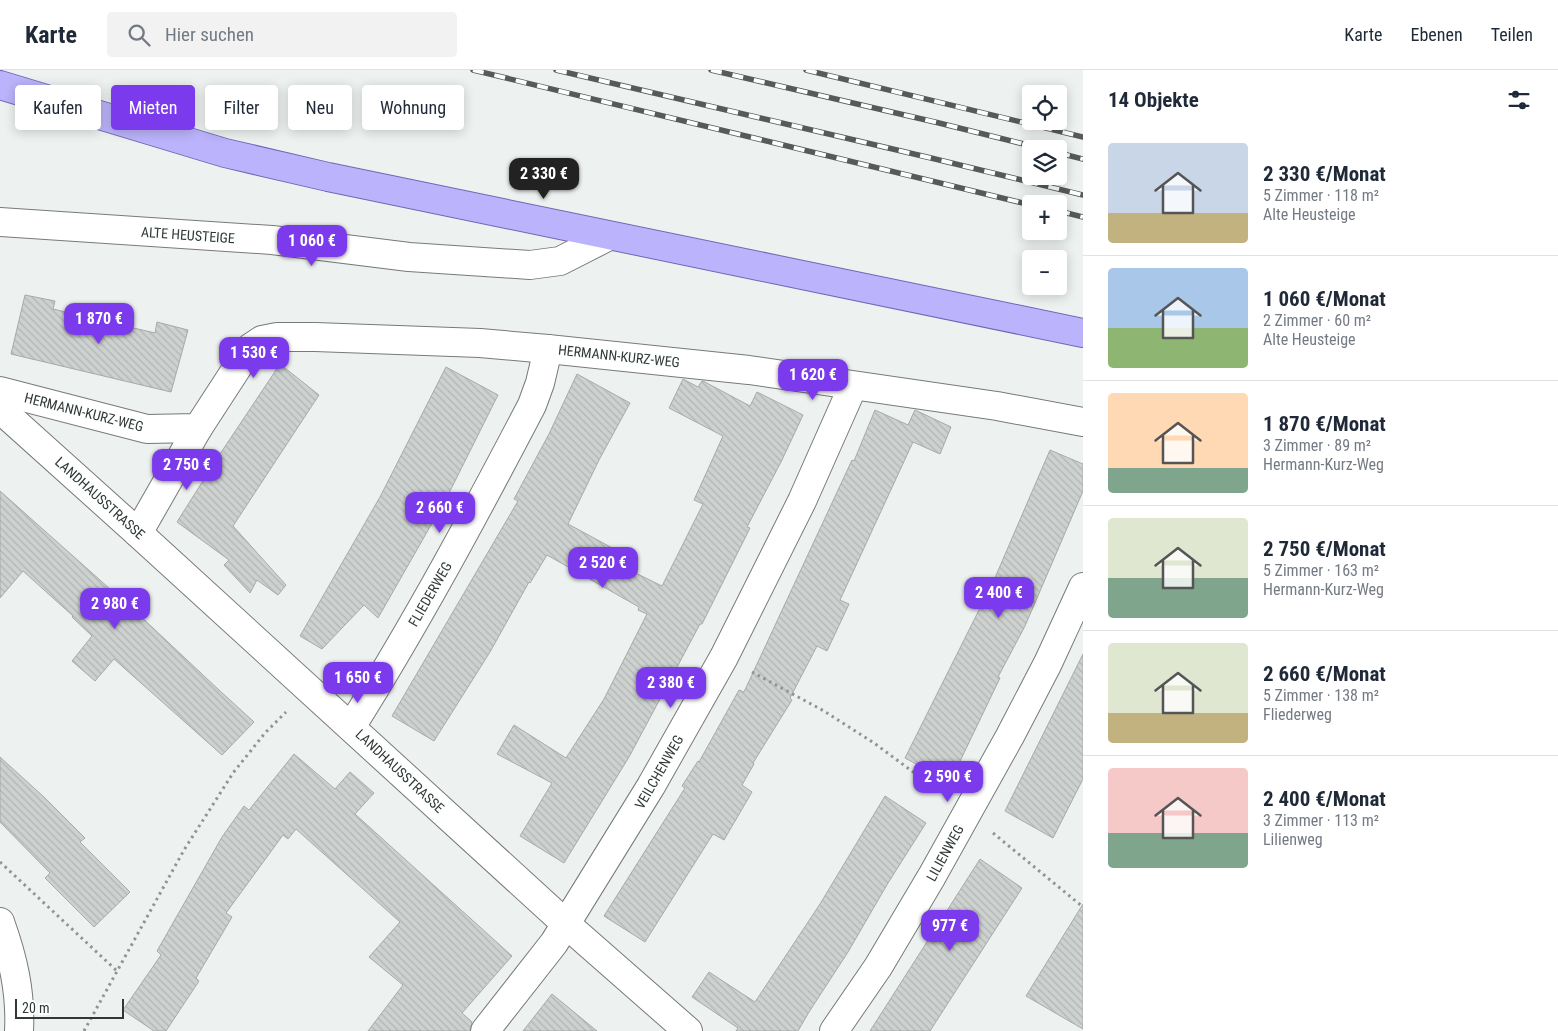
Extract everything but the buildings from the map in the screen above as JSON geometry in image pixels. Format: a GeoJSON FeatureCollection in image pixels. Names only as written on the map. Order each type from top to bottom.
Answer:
{"type":"FeatureCollection","features":[{"type":"Feature","properties":{"kind":"main road"},"geometry":{"type":"LineString","coordinates":[[0,84],[225,153],[328,177],[1083,333]]}},
{"type":"Feature","properties":{"kind":"street","name":"ALTE HEUSTEIGE"},"geometry":{"type":"LineString","coordinates":[[0,222],[272,240],[409,257],[530,265],[560,261],[609,236]]}},
{"type":"Feature","properties":{"kind":"street","name":"HERMANN-KURZ-WEG"},"geometry":{"type":"LineString","coordinates":[[138,533],[198,428],[250,348],[262,340],[278,337],[315,336],[480,344],[548,349],[749,370],[997,406],[1083,422]]}},
{"type":"Feature","properties":{"kind":"street","name":"FLIEDERWEG"},"geometry":{"type":"LineString","coordinates":[[351,727],[383,677],[468,528],[532,405],[540,383],[548,349]]}},
{"type":"Feature","properties":{"kind":"street","name":"VEILCHENWEG"},"geometry":{"type":"LineString","coordinates":[[486,1031],[554,943],[651,786],[724,657],[802,500],[853,386]]}},
{"type":"Feature","properties":{"kind":"street","name":"HERMANN-KURZ-WEG"},"geometry":{"type":"LineString","coordinates":[[0,391],[147,429],[198,428]]}},
{"type":"Feature","properties":{"kind":"street","name":"LANDHAUSSTRASSE"},"geometry":{"type":"LineString","coordinates":[[0,409],[566,924],[688,1031]]}},
{"type":"Feature","properties":{"kind":"street","name":"LILIENWEG"},"geometry":{"type":"LineString","coordinates":[[834,1031],[878,967],[968,812],[1040,679],[1083,587]]}},
{"type":"Feature","properties":{"kind":"street"},"geometry":{"type":"LineString","coordinates":[[0,922],[11,954],[17,986],[19,1031]]}},
{"type":"Feature","properties":{"kind":"path"},"geometry":{"type":"LineString","coordinates":[[724,657],[824,711],[874,743],[968,812],[1083,907]]}},
{"type":"Feature","properties":{"kind":"path"},"geometry":{"type":"LineString","coordinates":[[84,1031],[184,850],[233,773],[265,733],[288,710]]}},
{"type":"Feature","properties":{"kind":"path"},"geometry":{"type":"LineString","coordinates":[[0,862],[117,971]]}},
{"type":"Feature","properties":{"kind":"railway"},"geometry":{"type":"LineString","coordinates":[[473,70],[1022,203]]}},
{"type":"Feature","properties":{"kind":"railway"},"geometry":{"type":"LineString","coordinates":[[556,70],[1083,195]]}},
{"type":"Feature","properties":{"kind":"railway"},"geometry":{"type":"LineString","coordinates":[[711,70],[1022,144]]}},
{"type":"Feature","properties":{"kind":"railway"},"geometry":{"type":"LineString","coordinates":[[806,70],[1083,137]]}},
{"type":"Feature","properties":{"kind":"railway"},"geometry":{"type":"LineString","coordinates":[[1067,155],[1083,159]]}},
{"type":"Feature","properties":{"kind":"railway"},"geometry":{"type":"LineString","coordinates":[[1067,213],[1083,217]]}}]}
